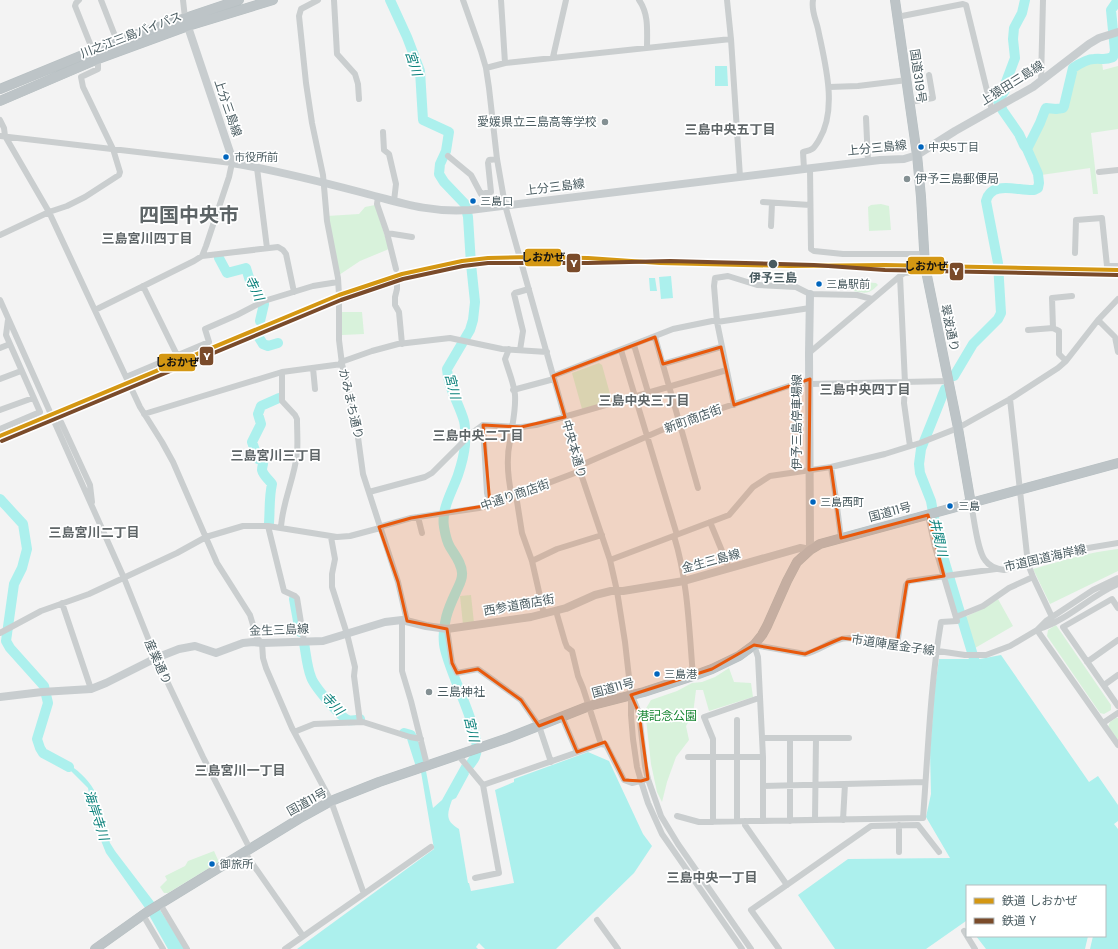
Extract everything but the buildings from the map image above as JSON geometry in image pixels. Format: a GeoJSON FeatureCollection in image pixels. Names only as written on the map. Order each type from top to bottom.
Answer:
{"type":"FeatureCollection","features":[{"type":"Feature","properties":{"kind":"highway","name":"川之江三島バイパス"},"geometry":{"type":"LineString","coordinates":[[0,89],[186,22],[239,0]]}},
{"type":"Feature","properties":{"kind":"highway","name":"川之江三島バイパス"},"geometry":{"type":"LineString","coordinates":[[0,101],[95,55],[117,41],[273,0]]}},
{"type":"Feature","properties":{"kind":"highway","name":"国道319号"},"geometry":{"type":"LineString","coordinates":[[895,0],[917,156]]}},
{"type":"Feature","properties":{"kind":"highway","name":"翠波通り"},"geometry":{"type":"LineString","coordinates":[[917,156],[926,271],[949,381],[971,504]]}},
{"type":"Feature","properties":{"kind":"highway","name":"国道11号"},"geometry":{"type":"LineString","coordinates":[[95,949],[145,913],[302,817],[331,801],[427,765],[463,755],[589,706],[693,676],[739,656],[754,645],[767,626],[792,570],[801,557],[820,544],[1118,463]]}},
{"type":"Feature","properties":{"kind":"main road","name":"上分三島線"},"geometry":{"type":"LineString","coordinates":[[186,22],[231,155],[232,163],[324,183],[425,209],[439,211],[470,210],[807,168],[868,161],[904,159],[917,156]]}},
{"type":"Feature","properties":{"kind":"main road","name":"上猿田三島線"},"geometry":{"type":"LineString","coordinates":[[917,156],[955,131],[1034,87],[1089,44],[1115,33]]}},
{"type":"Feature","properties":{"kind":"main road","name":"伊予三島停車場線"},"geometry":{"type":"LineString","coordinates":[[810,294],[810,550]]}},
{"type":"Feature","properties":{"kind":"main road","name":"金生三島線"},"geometry":{"type":"LineString","coordinates":[[617,591],[684,581],[800,548],[810,550]]}},
{"type":"Feature","properties":{"kind":"main road","name":"西参道商店街"},"geometry":{"type":"LineString","coordinates":[[443,629],[531,618],[574,605],[595,595],[617,591]]}},
{"type":"Feature","properties":{"kind":"main road","name":"金生三島線"},"geometry":{"type":"LineString","coordinates":[[0,697],[91,689],[106,684],[156,658],[179,649],[195,646],[216,653],[243,643],[323,640],[385,622],[405,620],[443,629]]}},
{"type":"Feature","properties":{"kind":"street"},"geometry":{"type":"LineString","coordinates":[[0,235],[85,197],[119,175],[120,172],[114,149],[83,88],[81,77],[98,69],[95,55],[75,6],[76,2],[79,0]]}},
{"type":"Feature","properties":{"kind":"street"},"geometry":{"type":"LineString","coordinates":[[101,0],[117,41]]}},
{"type":"Feature","properties":{"kind":"street"},"geometry":{"type":"LineString","coordinates":[[182,0],[186,22]]}},
{"type":"Feature","properties":{"kind":"street","name":"かみまち通り"},"geometry":{"type":"LineString","coordinates":[[318,0],[301,9],[299,16],[306,83],[324,183],[327,221],[338,282],[339,340],[342,363],[357,430],[363,474],[398,582],[405,620],[402,671],[415,738],[427,765]]}},
{"type":"Feature","properties":{"kind":"street"},"geometry":{"type":"LineString","coordinates":[[334,0],[337,54],[355,74],[358,84],[359,99]]}},
{"type":"Feature","properties":{"kind":"street","name":"中央本通り"},"geometry":{"type":"LineString","coordinates":[[463,0],[486,68],[497,160],[505,205],[580,469],[610,560],[617,591],[631,695]]}},
{"type":"Feature","properties":{"kind":"street"},"geometry":{"type":"LineString","coordinates":[[501,0],[505,63]]}},
{"type":"Feature","properties":{"kind":"street"},"geometry":{"type":"LineString","coordinates":[[553,57],[566,0]]}},
{"type":"Feature","properties":{"kind":"street"},"geometry":{"type":"LineString","coordinates":[[639,0],[645,12],[647,21],[647,48]]}},
{"type":"Feature","properties":{"kind":"street"},"geometry":{"type":"LineString","coordinates":[[727,0],[740,177]]}},
{"type":"Feature","properties":{"kind":"street"},"geometry":{"type":"LineString","coordinates":[[812,0],[812,8],[818,28],[829,87],[830,103],[824,132],[816,146],[811,150],[803,152],[807,168],[810,204],[810,249],[814,251],[843,254],[924,254]]}},
{"type":"Feature","properties":{"kind":"street"},"geometry":{"type":"LineString","coordinates":[[1041,81],[1043,0]]}},
{"type":"Feature","properties":{"kind":"street"},"geometry":{"type":"LineString","coordinates":[[897,18],[963,4],[966,5],[997,108]]}},
{"type":"Feature","properties":{"kind":"street"},"geometry":{"type":"LineString","coordinates":[[486,68],[505,63],[553,57],[731,39]]}},
{"type":"Feature","properties":{"kind":"street"},"geometry":{"type":"LineString","coordinates":[[910,102],[933,98],[929,75]]}},
{"type":"Feature","properties":{"kind":"street"},"geometry":{"type":"LineString","coordinates":[[829,87],[858,86],[907,80]]}},
{"type":"Feature","properties":{"kind":"street"},"geometry":{"type":"LineString","coordinates":[[866,118],[868,161]]}},
{"type":"Feature","properties":{"kind":"street"},"geometry":{"type":"LineString","coordinates":[[0,120],[4,128],[3,136],[49,212],[144,414],[173,462],[217,563],[250,616],[257,638],[262,643],[263,658],[266,668],[294,732],[331,801],[364,894]]}},
{"type":"Feature","properties":{"kind":"street"},"geometry":{"type":"LineString","coordinates":[[383,132],[384,150],[389,154],[396,184],[394,201]]}},
{"type":"Feature","properties":{"kind":"street"},"geometry":{"type":"LineString","coordinates":[[3,136],[232,163],[229,177],[202,256]]}},
{"type":"Feature","properties":{"kind":"street"},"geometry":{"type":"LineString","coordinates":[[448,156],[471,174],[481,194],[491,192],[488,163],[489,160],[497,160]]}},
{"type":"Feature","properties":{"kind":"street"},"geometry":{"type":"LineString","coordinates":[[257,168],[267,248]]}},
{"type":"Feature","properties":{"kind":"street"},"geometry":{"type":"LineString","coordinates":[[1099,172],[1118,170]]}},
{"type":"Feature","properties":{"kind":"street"},"geometry":{"type":"LineString","coordinates":[[378,197],[377,204],[387,233],[396,269]]}},
{"type":"Feature","properties":{"kind":"street"},"geometry":{"type":"LineString","coordinates":[[763,202],[810,204]]}},
{"type":"Feature","properties":{"kind":"street"},"geometry":{"type":"LineString","coordinates":[[771,226],[772,203]]}},
{"type":"Feature","properties":{"kind":"street"},"geometry":{"type":"LineString","coordinates":[[1075,254],[1076,220],[1102,218],[1107,266],[1118,266]]}},
{"type":"Feature","properties":{"kind":"street"},"geometry":{"type":"LineString","coordinates":[[387,233],[412,237]]}},
{"type":"Feature","properties":{"kind":"street"},"geometry":{"type":"LineString","coordinates":[[95,310],[202,256],[278,247],[286,254],[294,292]]}},
{"type":"Feature","properties":{"kind":"street"},"geometry":{"type":"LineString","coordinates":[[809,353],[904,273],[926,271]]}},
{"type":"Feature","properties":{"kind":"street"},"geometry":{"type":"LineString","coordinates":[[402,344],[399,312],[396,305],[397,279],[414,274]]}},
{"type":"Feature","properties":{"kind":"street"},"geometry":{"type":"LineString","coordinates":[[734,405],[721,347],[717,321],[714,286],[716,278],[728,276],[756,285],[796,287],[810,294],[857,295],[872,299]]}},
{"type":"Feature","properties":{"kind":"street"},"geometry":{"type":"LineString","coordinates":[[900,276],[905,383],[904,403],[910,446]]}},
{"type":"Feature","properties":{"kind":"street"},"geometry":{"type":"LineString","coordinates":[[126,377],[209,342],[205,328],[237,315],[263,302],[313,286],[338,282]]}},
{"type":"Feature","properties":{"kind":"street"},"geometry":{"type":"LineString","coordinates":[[142,286],[177,355]]}},
{"type":"Feature","properties":{"kind":"street"},"geometry":{"type":"LineString","coordinates":[[520,350],[523,331],[514,294],[530,289]]}},
{"type":"Feature","properties":{"kind":"street"},"geometry":{"type":"LineString","coordinates":[[1053,328],[1052,298],[1072,296]]}},
{"type":"Feature","properties":{"kind":"street"},"geometry":{"type":"LineString","coordinates":[[610,560],[729,515],[753,487],[768,477],[831,467],[920,443],[958,428],[1010,399],[1058,368],[1066,361],[1098,320],[1118,299]]}},
{"type":"Feature","properties":{"kind":"street"},"geometry":{"type":"LineString","coordinates":[[0,300],[8,320],[6,335],[40,412],[0,429]]}},
{"type":"Feature","properties":{"kind":"street"},"geometry":{"type":"LineString","coordinates":[[514,390],[554,377],[674,329],[717,321],[810,308]]}},
{"type":"Feature","properties":{"kind":"street","name":"産業通り"},"geometry":{"type":"LineString","coordinates":[[8,320],[124,578],[156,658],[248,851],[303,936]]}},
{"type":"Feature","properties":{"kind":"street"},"geometry":{"type":"LineString","coordinates":[[1098,320],[1115,337],[1118,352]]}},
{"type":"Feature","properties":{"kind":"street"},"geometry":{"type":"LineString","coordinates":[[1028,330],[1053,328],[1059,331],[1059,354],[1066,361]]}},
{"type":"Feature","properties":{"kind":"street"},"geometry":{"type":"LineString","coordinates":[[655,337],[698,488]]}},
{"type":"Feature","properties":{"kind":"street"},"geometry":{"type":"LineString","coordinates":[[144,414],[282,372],[342,363],[372,351],[402,344],[450,338],[509,349],[547,352]]}},
{"type":"Feature","properties":{"kind":"street"},"geometry":{"type":"LineString","coordinates":[[0,348],[10,344]]}},
{"type":"Feature","properties":{"kind":"street"},"geometry":{"type":"LineString","coordinates":[[634,345],[648,392]]}},
{"type":"Feature","properties":{"kind":"street"},"geometry":{"type":"LineString","coordinates":[[663,364],[721,347]]}},
{"type":"Feature","properties":{"kind":"street"},"geometry":{"type":"LineString","coordinates":[[509,349],[505,359],[514,390],[515,400],[508,459],[509,480],[522,533],[532,561],[544,614]]}},
{"type":"Feature","properties":{"kind":"street"},"geometry":{"type":"LineString","coordinates":[[621,350],[636,396],[676,535],[687,600],[693,676]]}},
{"type":"Feature","properties":{"kind":"street"},"geometry":{"type":"LineString","coordinates":[[313,368],[315,389]]}},
{"type":"Feature","properties":{"kind":"street"},"geometry":{"type":"LineString","coordinates":[[369,492],[432,474],[472,433],[483,425],[513,427],[536,425],[727,370]]}},
{"type":"Feature","properties":{"kind":"street"},"geometry":{"type":"LineString","coordinates":[[0,379],[21,371]]}},
{"type":"Feature","properties":{"kind":"street"},"geometry":{"type":"LineString","coordinates":[[281,528],[282,514],[297,454],[297,419],[282,401],[282,372]]}},
{"type":"Feature","properties":{"kind":"street","name":"新町商店街"},"geometry":{"type":"LineString","coordinates":[[580,469],[647,436],[680,422],[810,382],[905,383],[949,381]]}},
{"type":"Feature","properties":{"kind":"street"},"geometry":{"type":"LineString","coordinates":[[0,410],[34,398]]}},
{"type":"Feature","properties":{"kind":"street"},"geometry":{"type":"LineString","coordinates":[[1010,399],[1028,564],[1052,617]]}},
{"type":"Feature","properties":{"kind":"street"},"geometry":{"type":"LineString","coordinates":[[61,422],[90,485],[93,509]]}},
{"type":"Feature","properties":{"kind":"street"},"geometry":{"type":"LineString","coordinates":[[483,425],[487,493],[490,505]]}},
{"type":"Feature","properties":{"kind":"street"},"geometry":{"type":"LineString","coordinates":[[831,467],[841,538]]}},
{"type":"Feature","properties":{"kind":"street","name":"中通り商店街"},"geometry":{"type":"LineString","coordinates":[[5,630],[41,611],[89,594],[124,578],[177,553],[206,537],[243,526],[268,526],[331,537],[350,536],[418,518],[448,514],[490,505],[580,469]]}},
{"type":"Feature","properties":{"kind":"street","name":"市道国道海岸線"},"geometry":{"type":"LineString","coordinates":[[971,504],[984,560],[996,568],[1004,570],[1082,550],[1118,543]]}},
{"type":"Feature","properties":{"kind":"street"},"geometry":{"type":"LineString","coordinates":[[677,816],[699,822],[923,818],[937,650],[941,622],[957,621],[935,547],[933,514]]}},
{"type":"Feature","properties":{"kind":"street"},"geometry":{"type":"LineString","coordinates":[[418,518],[422,533]]}},
{"type":"Feature","properties":{"kind":"street"},"geometry":{"type":"LineString","coordinates":[[710,522],[729,568]]}},
{"type":"Feature","properties":{"kind":"street"},"geometry":{"type":"LineString","coordinates":[[268,526],[284,591],[297,598],[304,641]]}},
{"type":"Feature","properties":{"kind":"street"},"geometry":{"type":"LineString","coordinates":[[532,561],[557,549],[602,535]]}},
{"type":"Feature","properties":{"kind":"street"},"geometry":{"type":"LineString","coordinates":[[331,537],[335,559],[332,574],[332,587],[347,634],[355,667],[354,676],[360,719]]}},
{"type":"Feature","properties":{"kind":"street"},"geometry":{"type":"LineString","coordinates":[[897,645],[906,584],[909,581],[996,568]]}},
{"type":"Feature","properties":{"kind":"street"},"geometry":{"type":"LineString","coordinates":[[956,617],[983,606],[1009,588],[1033,577]]}},
{"type":"Feature","properties":{"kind":"street"},"geometry":{"type":"LineString","coordinates":[[1037,630],[1052,617],[1093,590],[1118,578]]}},
{"type":"Feature","properties":{"kind":"street"},"geometry":{"type":"LineString","coordinates":[[1037,630],[1049,626],[1118,584]]}},
{"type":"Feature","properties":{"kind":"street"},"geometry":{"type":"LineString","coordinates":[[1118,608],[1115,598],[1063,627],[1118,706]]}},
{"type":"Feature","properties":{"kind":"street"},"geometry":{"type":"LineString","coordinates":[[62,603],[91,689]]}},
{"type":"Feature","properties":{"kind":"street"},"geometry":{"type":"LineString","coordinates":[[556,611],[565,642],[567,647],[572,651],[578,676],[601,744]]}},
{"type":"Feature","properties":{"kind":"street"},"geometry":{"type":"LineString","coordinates":[[443,629],[452,662],[457,673],[478,669],[521,700],[538,726],[551,762]]}},
{"type":"Feature","properties":{"kind":"street"},"geometry":{"type":"LineString","coordinates":[[1037,630],[1118,744]]}},
{"type":"Feature","properties":{"kind":"street","name":"市道陣屋金子線"},"geometry":{"type":"LineString","coordinates":[[754,645],[805,654],[842,638],[965,655],[986,655],[1006,648],[1037,630]]}},
{"type":"Feature","properties":{"kind":"street"},"geometry":{"type":"LineString","coordinates":[[1087,662],[1118,640]]}},
{"type":"Feature","properties":{"kind":"street"},"geometry":{"type":"LineString","coordinates":[[754,645],[758,657],[763,757],[763,821]]}},
{"type":"Feature","properties":{"kind":"street"},"geometry":{"type":"LineString","coordinates":[[1104,685],[1118,675]]}},
{"type":"Feature","properties":{"kind":"street"},"geometry":{"type":"LineString","coordinates":[[631,695],[639,713],[648,779],[656,805],[669,830],[750,949]]}},
{"type":"Feature","properties":{"kind":"street"},"geometry":{"type":"LineString","coordinates":[[631,695],[631,715],[637,767],[648,803],[662,834],[742,949]]}},
{"type":"Feature","properties":{"kind":"street"},"geometry":{"type":"LineString","coordinates":[[713,822],[713,739],[704,717],[759,698]]}},
{"type":"Feature","properties":{"kind":"street"},"geometry":{"type":"LineString","coordinates":[[1103,723],[1118,713]]}},
{"type":"Feature","properties":{"kind":"street"},"geometry":{"type":"LineString","coordinates":[[562,716],[576,752]]}},
{"type":"Feature","properties":{"kind":"street"},"geometry":{"type":"LineString","coordinates":[[294,732],[314,724],[360,719],[415,738]]}},
{"type":"Feature","properties":{"kind":"street"},"geometry":{"type":"LineString","coordinates":[[737,720],[737,822]]}},
{"type":"Feature","properties":{"kind":"street"},"geometry":{"type":"LineString","coordinates":[[762,738],[849,738]]}},
{"type":"Feature","properties":{"kind":"street"},"geometry":{"type":"LineString","coordinates":[[790,738],[790,821]]}},
{"type":"Feature","properties":{"kind":"street"},"geometry":{"type":"LineString","coordinates":[[815,820],[816,738]]}},
{"type":"Feature","properties":{"kind":"street"},"geometry":{"type":"LineString","coordinates":[[483,785],[601,744],[606,745],[624,780],[632,783],[648,779]]}},
{"type":"Feature","properties":{"kind":"street"},"geometry":{"type":"LineString","coordinates":[[463,755],[483,785],[499,874],[475,878]]}},
{"type":"Feature","properties":{"kind":"street"},"geometry":{"type":"LineString","coordinates":[[688,757],[763,757]]}},
{"type":"Feature","properties":{"kind":"street"},"geometry":{"type":"LineString","coordinates":[[763,786],[925,782]]}},
{"type":"Feature","properties":{"kind":"street"},"geometry":{"type":"LineString","coordinates":[[843,820],[845,784]]}},
{"type":"Feature","properties":{"kind":"street"},"geometry":{"type":"LineString","coordinates":[[745,821],[745,825],[787,885]]}},
{"type":"Feature","properties":{"kind":"street"},"geometry":{"type":"LineString","coordinates":[[899,825],[899,852]]}},
{"type":"Feature","properties":{"kind":"street"},"geometry":{"type":"LineString","coordinates":[[779,949],[752,910],[871,826],[921,826],[939,852]]}},
{"type":"Feature","properties":{"kind":"street"},"geometry":{"type":"LineString","coordinates":[[284,949],[431,847]]}},
{"type":"Feature","properties":{"kind":"street"},"geometry":{"type":"LineString","coordinates":[[158,905],[187,949]]}},
{"type":"Feature","properties":{"kind":"street"},"geometry":{"type":"LineString","coordinates":[[145,913],[162,949]]}},
{"type":"Feature","properties":{"kind":"street"},"geometry":{"type":"LineString","coordinates":[[597,920],[618,949]]}},
{"type":"Feature","properties":{"kind":"street"},"geometry":{"type":"LineString","coordinates":[[968,937],[975,949]]}},
{"type":"Feature","properties":{"kind":"highlighted area"},"geometry":{"type":"Polygon","coordinates":[[[655,337],[663,364],[721,347],[734,405],[810,379],[809,470],[831,467],[841,538],[928,515],[944,576],[907,582],[897,645],[842,638],[805,654],[754,645],[712,669],[631,695],[639,713],[648,779],[641,781],[624,780],[605,742],[577,752],[562,717],[539,726],[521,700],[478,669],[457,673],[452,663],[447,629],[407,621],[398,582],[379,527],[411,518],[490,505],[483,425],[521,427],[565,417],[553,376],[655,337]]]}},
{"type":"Feature","properties":{"kind":"green space"},"geometry":{"type":"Polygon","coordinates":[[[1091,61],[1102,62],[1103,70],[1118,66],[1118,129],[1091,133],[1098,194],[1093,194],[1090,168],[1041,175],[1030,148],[1044,113],[1047,111],[1063,110],[1067,107],[1075,70],[1079,66],[1091,61]]]}},
{"type":"Feature","properties":{"kind":"green space"},"geometry":{"type":"Polygon","coordinates":[[[881,204],[889,206],[891,230],[869,231],[868,207],[871,205],[881,204]]]}},
{"type":"Feature","properties":{"kind":"green space"},"geometry":{"type":"Polygon","coordinates":[[[375,205],[389,249],[360,261],[339,275],[327,216],[359,214],[365,207],[375,205]]]}},
{"type":"Feature","properties":{"kind":"green space"},"geometry":{"type":"Polygon","coordinates":[[[862,282],[876,283],[878,285],[869,292],[853,291],[854,285],[860,285],[862,282]]]}},
{"type":"Feature","properties":{"kind":"green space"},"geometry":{"type":"Polygon","coordinates":[[[342,312],[362,312],[364,334],[342,335],[342,312]]]}},
{"type":"Feature","properties":{"kind":"green space"},"geometry":{"type":"Polygon","coordinates":[[[599,363],[602,365],[612,401],[582,409],[572,373],[599,363]]]}},
{"type":"Feature","properties":{"kind":"green space"},"geometry":{"type":"Polygon","coordinates":[[[1118,549],[1118,571],[1050,604],[1033,569],[1107,550],[1118,549]]]}},
{"type":"Feature","properties":{"kind":"green space"},"geometry":{"type":"Polygon","coordinates":[[[471,595],[474,623],[463,625],[460,596],[471,595]]]}},
{"type":"Feature","properties":{"kind":"green space"},"geometry":{"type":"Polygon","coordinates":[[[998,599],[1013,626],[975,648],[965,617],[998,599]]]}},
{"type":"Feature","properties":{"kind":"green space"},"geometry":{"type":"Polygon","coordinates":[[[1056,625],[1111,705],[1111,710],[1104,714],[1100,713],[1047,636],[1048,630],[1056,625]]]}},
{"type":"Feature","properties":{"kind":"green space","name":"港記念公園"},"geometry":{"type":"Polygon","coordinates":[[[729,668],[734,682],[751,683],[753,697],[709,711],[703,690],[696,690],[693,714],[686,726],[689,740],[676,757],[662,802],[657,792],[651,764],[645,710],[651,700],[677,691],[692,683],[702,682],[715,677],[729,668]]]}},
{"type":"Feature","properties":{"kind":"green space"},"geometry":{"type":"Polygon","coordinates":[[[1118,718],[1118,740],[1108,727],[1110,722],[1118,718]]]}},
{"type":"Feature","properties":{"kind":"green space"},"geometry":{"type":"Polygon","coordinates":[[[214,851],[219,862],[168,893],[164,893],[160,887],[167,880],[165,876],[185,866],[188,861],[214,851]]]}},
{"type":"Feature","properties":{"kind":"water"},"geometry":{"type":"Polygon","coordinates":[[[715,66],[727,66],[728,86],[715,86],[715,66]]]}},
{"type":"Feature","properties":{"kind":"water"},"geometry":{"type":"Polygon","coordinates":[[[671,276],[673,298],[661,299],[659,277],[671,276]]]}},
{"type":"Feature","properties":{"kind":"water"},"geometry":{"type":"Polygon","coordinates":[[[649,278],[655,278],[657,291],[650,291],[649,278]]]}},
{"type":"Feature","properties":{"kind":"water"},"geometry":{"type":"Polygon","coordinates":[[[1001,655],[1089,782],[1098,776],[1118,805],[1118,821],[1114,824],[1118,829],[1118,949],[986,949],[977,937],[1106,937],[1106,885],[966,885],[966,921],[926,949],[835,949],[798,895],[848,859],[950,858],[926,817],[931,794],[930,751],[935,686],[939,659],[980,659],[1001,655]]]}},
{"type":"Feature","properties":{"kind":"water"},"geometry":{"type":"Polygon","coordinates":[[[588,752],[609,761],[643,834],[652,846],[634,873],[556,949],[485,949],[479,943],[476,947],[478,949],[297,949],[434,849],[421,772],[426,771],[433,808],[442,800],[462,764],[469,774],[456,798],[452,800],[448,817],[451,823],[459,829],[468,883],[471,891],[514,883],[495,790],[514,782],[514,779],[588,752]]]}},
{"type":"Feature","properties":{"kind":"water"},"geometry":{"type":"Polygon","coordinates":[[[60,759],[79,772],[91,785],[94,790],[110,843],[160,910],[185,949],[168,949],[145,908],[106,853],[96,828],[88,788],[71,771],[58,764],[60,759]]]}},
{"type":"Feature","properties":{"kind":"pier"},"geometry":{"type":"Polygon","coordinates":[[[1088,937],[1093,937],[1090,949],[1085,949],[1088,937]]]}},
{"type":"Feature","properties":{"kind":"waterway","name":"宮川"},"geometry":{"type":"LineString","coordinates":[[390,0],[407,37],[420,71],[423,120],[449,132],[446,151],[440,164],[439,174],[444,182],[465,204],[468,217],[475,302],[473,320],[470,330],[447,369],[449,383],[464,421],[465,445],[458,475],[448,501],[443,520],[448,543],[458,560],[462,571],[461,582],[450,604],[446,617],[444,644],[475,734],[477,747],[475,757],[466,769]]}},
{"type":"Feature","properties":{"kind":"waterway","name":"井関川"},"geometry":{"type":"LineString","coordinates":[[954,376],[973,344],[998,319],[1001,313],[998,263],[986,201],[993,191],[1006,188],[1034,190],[1038,188],[1039,183],[1038,174],[1027,149],[998,101],[1005,90],[1006,82],[1015,58],[1013,39],[1014,28],[1022,13],[1025,0]]}},
{"type":"Feature","properties":{"kind":"waterway"},"geometry":{"type":"LineString","coordinates":[[1027,149],[1046,108],[1063,108],[1073,68],[1080,63],[1089,60],[1113,57],[1115,51],[1111,10],[1118,0]]}},
{"type":"Feature","properties":{"kind":"waterway","name":"寺川"},"geometry":{"type":"LineString","coordinates":[[219,258],[227,273],[246,268],[250,281],[264,304],[260,321]]}},
{"type":"Feature","properties":{"kind":"waterway","name":"寺川"},"geometry":{"type":"LineString","coordinates":[[263,330],[258,336],[263,344],[268,346],[278,343]]}},
{"type":"Feature","properties":{"kind":"waterway","name":"井関川"},"geometry":{"type":"LineString","coordinates":[[945,389],[921,449],[919,464],[920,473],[931,501],[938,540],[978,672]]}},
{"type":"Feature","properties":{"kind":"waterway","name":"寺川"},"geometry":{"type":"LineString","coordinates":[[269,523],[272,484],[262,470],[263,460],[258,459],[252,442],[261,424],[258,414],[261,406],[279,398]]}},
{"type":"Feature","properties":{"kind":"waterway","name":"海岸寺川"},"geometry":{"type":"LineString","coordinates":[[0,499],[23,524],[27,549],[22,568],[14,584],[6,641],[10,648],[44,686],[48,703],[37,739],[40,748],[43,753],[69,767]]}},
{"type":"Feature","properties":{"kind":"waterway","name":"寺川"},"geometry":{"type":"LineString","coordinates":[[294,599],[300,632]]}},
{"type":"Feature","properties":{"kind":"waterway","name":"寺川"},"geometry":{"type":"LineString","coordinates":[[304,643],[310,673],[317,687],[333,707],[348,720],[360,719]]}},
{"type":"Feature","properties":{"kind":"waterway","name":"寺川"},"geometry":{"type":"LineString","coordinates":[[404,733],[411,735],[420,763]]}},
{"type":"Feature","properties":{"kind":"rail line","name":"しおかぜ"},"geometry":{"type":"LineString","coordinates":[[0,436],[339,295],[402,274],[462,261],[488,258],[531,257],[588,258],[660,263],[789,266],[885,265],[1118,270]]}},
{"type":"Feature","properties":{"kind":"rail line","name":"Y"},"geometry":{"type":"LineString","coordinates":[[2,441],[341,300],[403,279],[463,266],[488,263],[670,261],[814,265],[885,270],[1118,275]]}},
{"type":"Feature","properties":{"kind":"place","name":"愛媛県立三島高等学校"},"geometry":{"type":"Point","coordinates":[605,122]}},
{"type":"Feature","properties":{"kind":"place","name":"中央5丁目"},"geometry":{"type":"Point","coordinates":[921,147]}},
{"type":"Feature","properties":{"kind":"place","name":"市役所前"},"geometry":{"type":"Point","coordinates":[226,157]}},
{"type":"Feature","properties":{"kind":"place","name":"伊予三島郵便局"},"geometry":{"type":"Point","coordinates":[907,179]}},
{"type":"Feature","properties":{"kind":"place","name":"三島口"},"geometry":{"type":"Point","coordinates":[473,201]}},
{"type":"Feature","properties":{"kind":"place","name":"伊予三島"},"geometry":{"type":"Point","coordinates":[773,264]}},
{"type":"Feature","properties":{"kind":"place","name":"三島駅前"},"geometry":{"type":"Point","coordinates":[819,284]}},
{"type":"Feature","properties":{"kind":"place","name":"三島西町"},"geometry":{"type":"Point","coordinates":[813,502]}},
{"type":"Feature","properties":{"kind":"place","name":"三島"},"geometry":{"type":"Point","coordinates":[950,506]}},
{"type":"Feature","properties":{"kind":"place","name":"三島港"},"geometry":{"type":"Point","coordinates":[657,674]}},
{"type":"Feature","properties":{"kind":"place","name":"三島神社"},"geometry":{"type":"Point","coordinates":[429,692]}},
{"type":"Feature","properties":{"kind":"place","name":"御旅所"},"geometry":{"type":"Point","coordinates":[212,864]}},
{"type":"Feature","properties":{"kind":"district","name":"三島中央五丁目"},"geometry":{"type":"Point","coordinates":[730,129]}},
{"type":"Feature","properties":{"kind":"district","name":"四国中央市"},"geometry":{"type":"Point","coordinates":[189,215]}},
{"type":"Feature","properties":{"kind":"district","name":"三島宮川四丁目"},"geometry":{"type":"Point","coordinates":[147,238]}},
{"type":"Feature","properties":{"kind":"district","name":"三島中央四丁目"},"geometry":{"type":"Point","coordinates":[865,389]}},
{"type":"Feature","properties":{"kind":"district","name":"三島中央三丁目"},"geometry":{"type":"Point","coordinates":[644,400]}},
{"type":"Feature","properties":{"kind":"district","name":"三島中央二丁目"},"geometry":{"type":"Point","coordinates":[478,435]}},
{"type":"Feature","properties":{"kind":"district","name":"三島宮川三丁目"},"geometry":{"type":"Point","coordinates":[276,455]}},
{"type":"Feature","properties":{"kind":"district","name":"三島宮川二丁目"},"geometry":{"type":"Point","coordinates":[94,532]}},
{"type":"Feature","properties":{"kind":"district","name":"三島宮川一丁目"},"geometry":{"type":"Point","coordinates":[240,770]}},
{"type":"Feature","properties":{"kind":"district","name":"三島中央一丁目"},"geometry":{"type":"Point","coordinates":[712,877]}}]}
